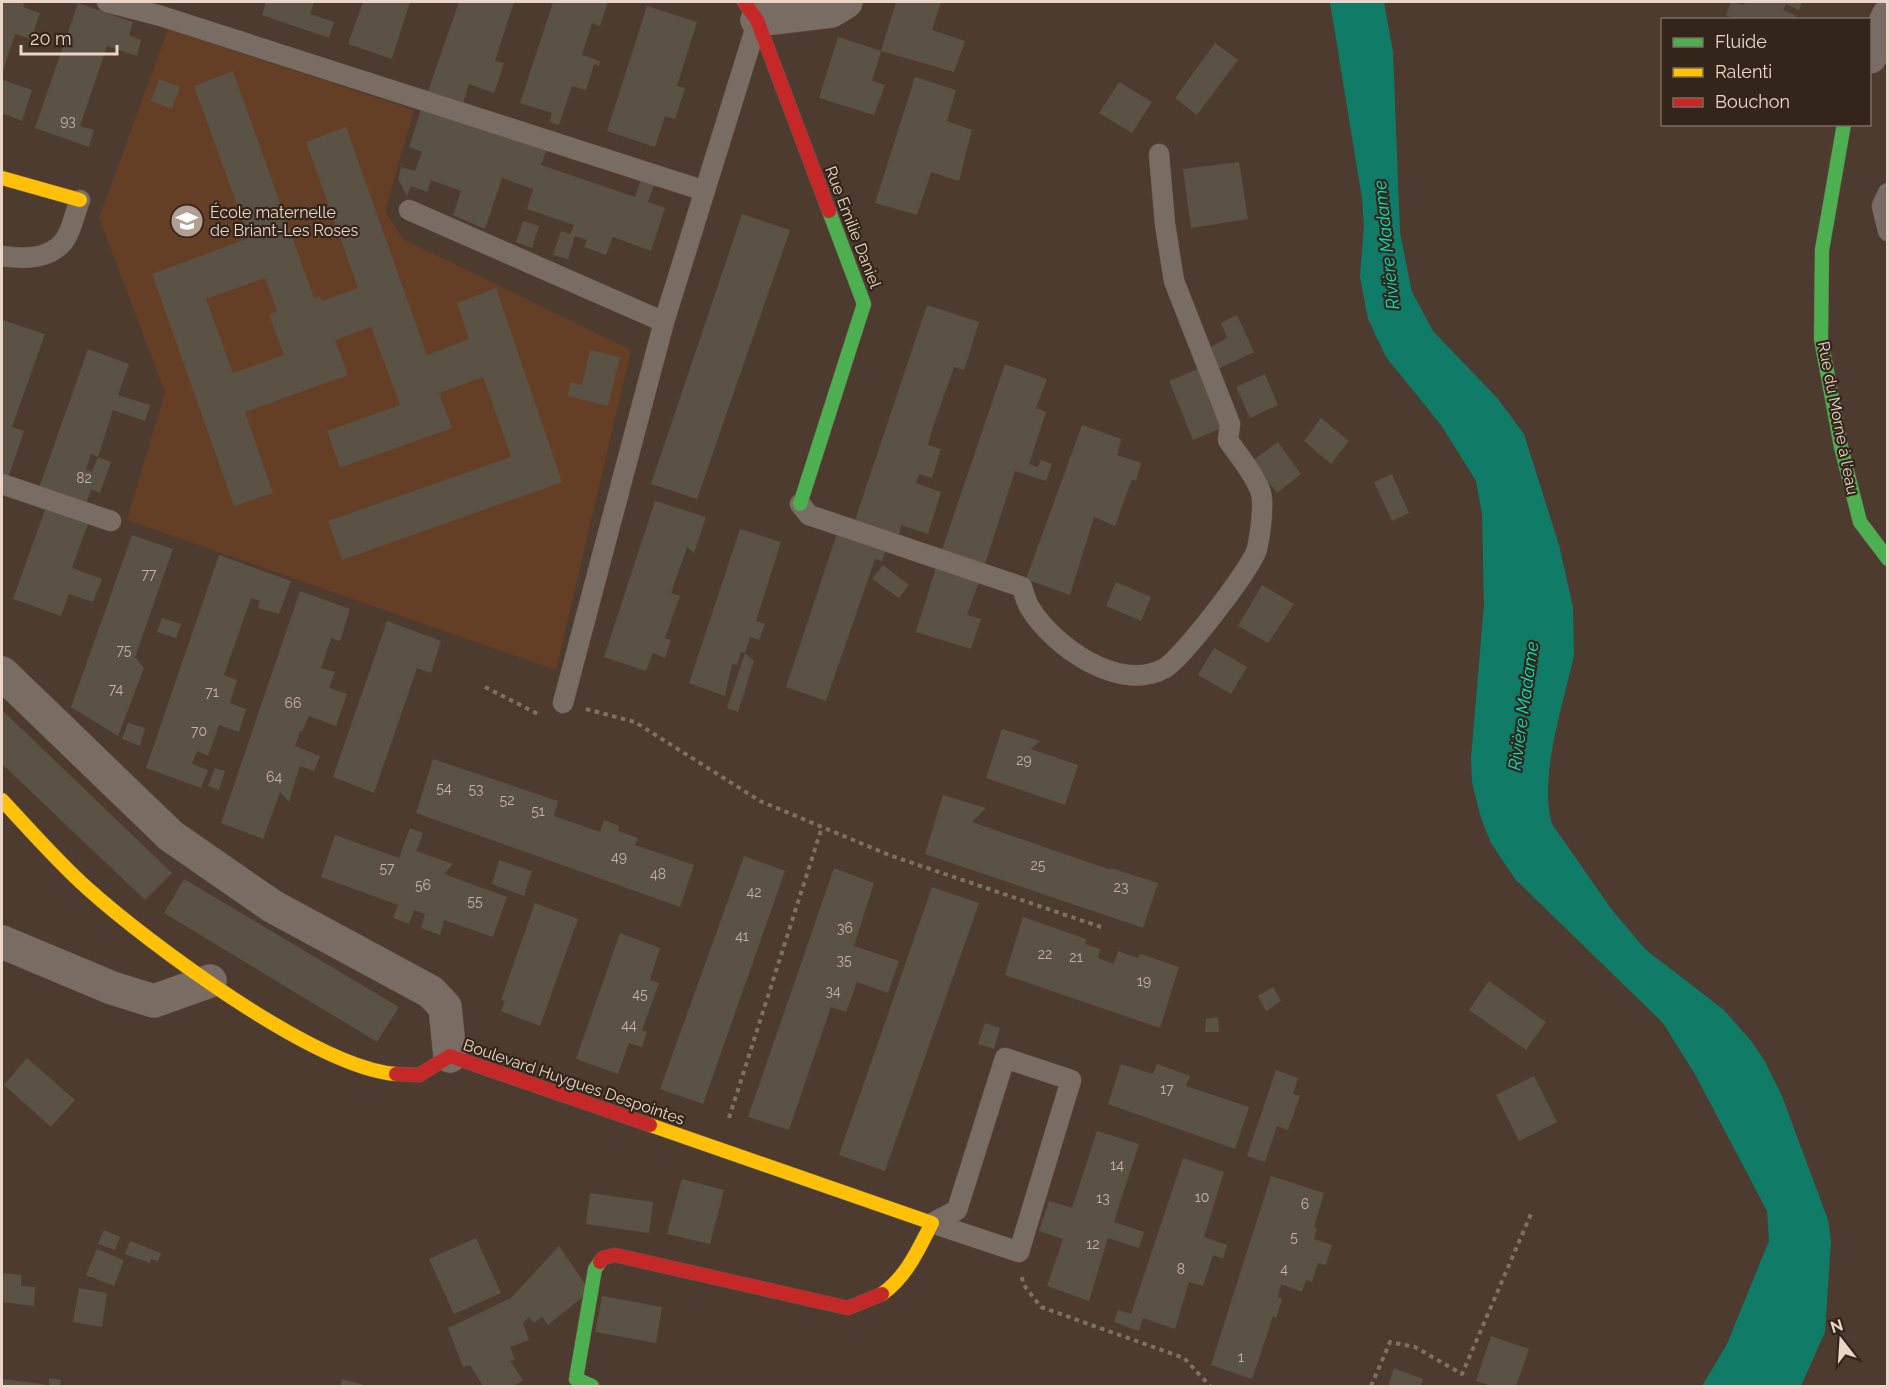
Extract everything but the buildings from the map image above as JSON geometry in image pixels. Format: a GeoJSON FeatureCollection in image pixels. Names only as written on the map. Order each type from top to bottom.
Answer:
{"type":"FeatureCollection","features":[{"type":"Feature","properties":{"kind":"street"},"geometry":{"type":"LineString","coordinates":[[751,11],[831,11],[846,2]]}},
{"type":"Feature","properties":{"kind":"street","name":"Rue Emilie Daniel"},"geometry":{"type":"LineString","coordinates":[[751,11],[864,304],[800,504]]}},
{"type":"Feature","properties":{"kind":"street"},"geometry":{"type":"LineString","coordinates":[[1871,52],[1887,16]]}},
{"type":"Feature","properties":{"kind":"street","name":"Rue du Morne à l'eau"},"geometry":{"type":"LineString","coordinates":[[1844,126],[1822,250],[1821,339],[1841,447],[1860,522],[1887,559]]}},
{"type":"Feature","properties":{"kind":"street"},"geometry":{"type":"LineString","coordinates":[[2,177],[80,200]]}},
{"type":"Feature","properties":{"kind":"street"},"geometry":{"type":"LineString","coordinates":[[2,673],[171,836],[272,906],[431,992],[445,1007],[450,1056]]}},
{"type":"Feature","properties":{"kind":"street","name":"Boulevard Huygues Despointes"},"geometry":{"type":"LineString","coordinates":[[2,800],[100,899],[210,981],[269,1022],[374,1073],[416,1076],[450,1056],[932,1223]]}},
{"type":"Feature","properties":{"kind":"street"},"geometry":{"type":"LineString","coordinates":[[2,942],[112,988],[154,1001],[210,981]]}},
{"type":"Feature","properties":{"kind":"street"},"geometry":{"type":"LineString","coordinates":[[592,1386],[576,1379],[595,1269],[603,1258],[615,1254],[848,1308],[878,1299],[902,1280],[932,1223]]}},
{"type":"Feature","properties":{"kind":"lane"},"geometry":{"type":"LineString","coordinates":[[107,2],[172,19],[705,191]]}},
{"type":"Feature","properties":{"kind":"lane"},"geometry":{"type":"LineString","coordinates":[[563,703],[664,322],[705,191],[751,11]]}},
{"type":"Feature","properties":{"kind":"lane"},"geometry":{"type":"LineString","coordinates":[[800,504],[810,515],[1022,587],[1030,608],[1060,643],[1089,661],[1123,676],[1142,676],[1165,668],[1182,652],[1226,596],[1256,551],[1261,526],[1261,491],[1228,440],[1230,424],[1174,281],[1165,224],[1159,154]]}},
{"type":"Feature","properties":{"kind":"lane"},"geometry":{"type":"LineString","coordinates":[[1887,193],[1882,206],[1887,231]]}},
{"type":"Feature","properties":{"kind":"lane"},"geometry":{"type":"LineString","coordinates":[[2,256],[20,259],[43,256],[64,241],[80,200]]}},
{"type":"Feature","properties":{"kind":"lane"},"geometry":{"type":"LineString","coordinates":[[409,210],[664,322]]}},
{"type":"Feature","properties":{"kind":"lane"},"geometry":{"type":"LineString","coordinates":[[2,484],[111,521]]}},
{"type":"Feature","properties":{"kind":"lane"},"geometry":{"type":"LineString","coordinates":[[1005,1058],[1071,1080],[1019,1252],[932,1223],[957,1210],[1005,1058]]}},
{"type":"Feature","properties":{"kind":"path"},"geometry":{"type":"LineString","coordinates":[[485,687],[554,723],[563,703],[634,722],[760,801],[889,855],[1101,927]]}},
{"type":"Feature","properties":{"kind":"path"},"geometry":{"type":"LineString","coordinates":[[718,1150],[822,827]]}},
{"type":"Feature","properties":{"kind":"path"},"geometry":{"type":"LineString","coordinates":[[1371,1386],[1390,1342],[1415,1347],[1462,1374],[1531,1214]]}},
{"type":"Feature","properties":{"kind":"path"},"geometry":{"type":"LineString","coordinates":[[1019,1252],[1023,1284],[1041,1307],[1184,1358],[1210,1386]]}},
{"type":"Feature","properties":{"kind":"shaded area"},"geometry":{"type":"Polygon","coordinates":[[[168,29],[414,110],[385,211],[403,239],[631,350],[556,670],[127,520],[165,392],[99,218],[168,29]]]}},
{"type":"Feature","properties":{"kind":"water","name":"Rivière Madame"},"geometry":{"type":"Polygon","coordinates":[[[1330,2],[1384,2],[1393,52],[1400,233],[1412,292],[1433,331],[1498,399],[1524,434],[1559,545],[1573,607],[1574,655],[1550,763],[1548,785],[1552,824],[1612,910],[1646,950],[1724,1010],[1751,1041],[1764,1060],[1782,1096],[1828,1220],[1831,1241],[1825,1332],[1801,1386],[1702,1386],[1727,1344],[1769,1241],[1767,1211],[1696,1076],[1663,1023],[1515,879],[1491,843],[1481,818],[1472,782],[1471,758],[1484,604],[1482,514],[1476,481],[1441,425],[1386,357],[1368,319],[1360,277],[1364,226],[1362,198],[1330,2]]]}},
{"type":"Feature","properties":{"kind":"traffic: fast"},"geometry":{"type":"LineString","coordinates":[[1844,126],[1822,250],[1821,339],[1841,447],[1860,522],[1888,559]]}},
{"type":"Feature","properties":{"kind":"traffic: fast"},"geometry":{"type":"LineString","coordinates":[[800,504],[864,304],[829,211]]}},
{"type":"Feature","properties":{"kind":"traffic: fast"},"geometry":{"type":"LineString","coordinates":[[592,1386],[576,1379],[595,1269],[600,1262]]}},
{"type":"Feature","properties":{"kind":"traffic: slow"},"geometry":{"type":"LineString","coordinates":[[2,178],[80,200]]}},
{"type":"Feature","properties":{"kind":"traffic: slow"},"geometry":{"type":"LineString","coordinates":[[2,800],[87,888],[190,969],[279,1027],[323,1050],[362,1067],[396,1074]]}},
{"type":"Feature","properties":{"kind":"traffic: slow"},"geometry":{"type":"LineString","coordinates":[[650,1125],[932,1223],[905,1271],[882,1294]]}},
{"type":"Feature","properties":{"kind":"traffic: jam"},"geometry":{"type":"LineString","coordinates":[[744,2],[757,20],[829,211]]}},
{"type":"Feature","properties":{"kind":"traffic: jam"},"geometry":{"type":"LineString","coordinates":[[396,1074],[419,1075],[450,1056],[650,1125]]}},
{"type":"Feature","properties":{"kind":"traffic: jam"},"geometry":{"type":"LineString","coordinates":[[600,1262],[603,1258],[615,1255],[848,1308],[882,1294]]}},
{"type":"Feature","properties":{"kind":"place","name":"École maternelle de Briant-Les Roses"},"geometry":{"type":"Point","coordinates":[187,221]}}]}
